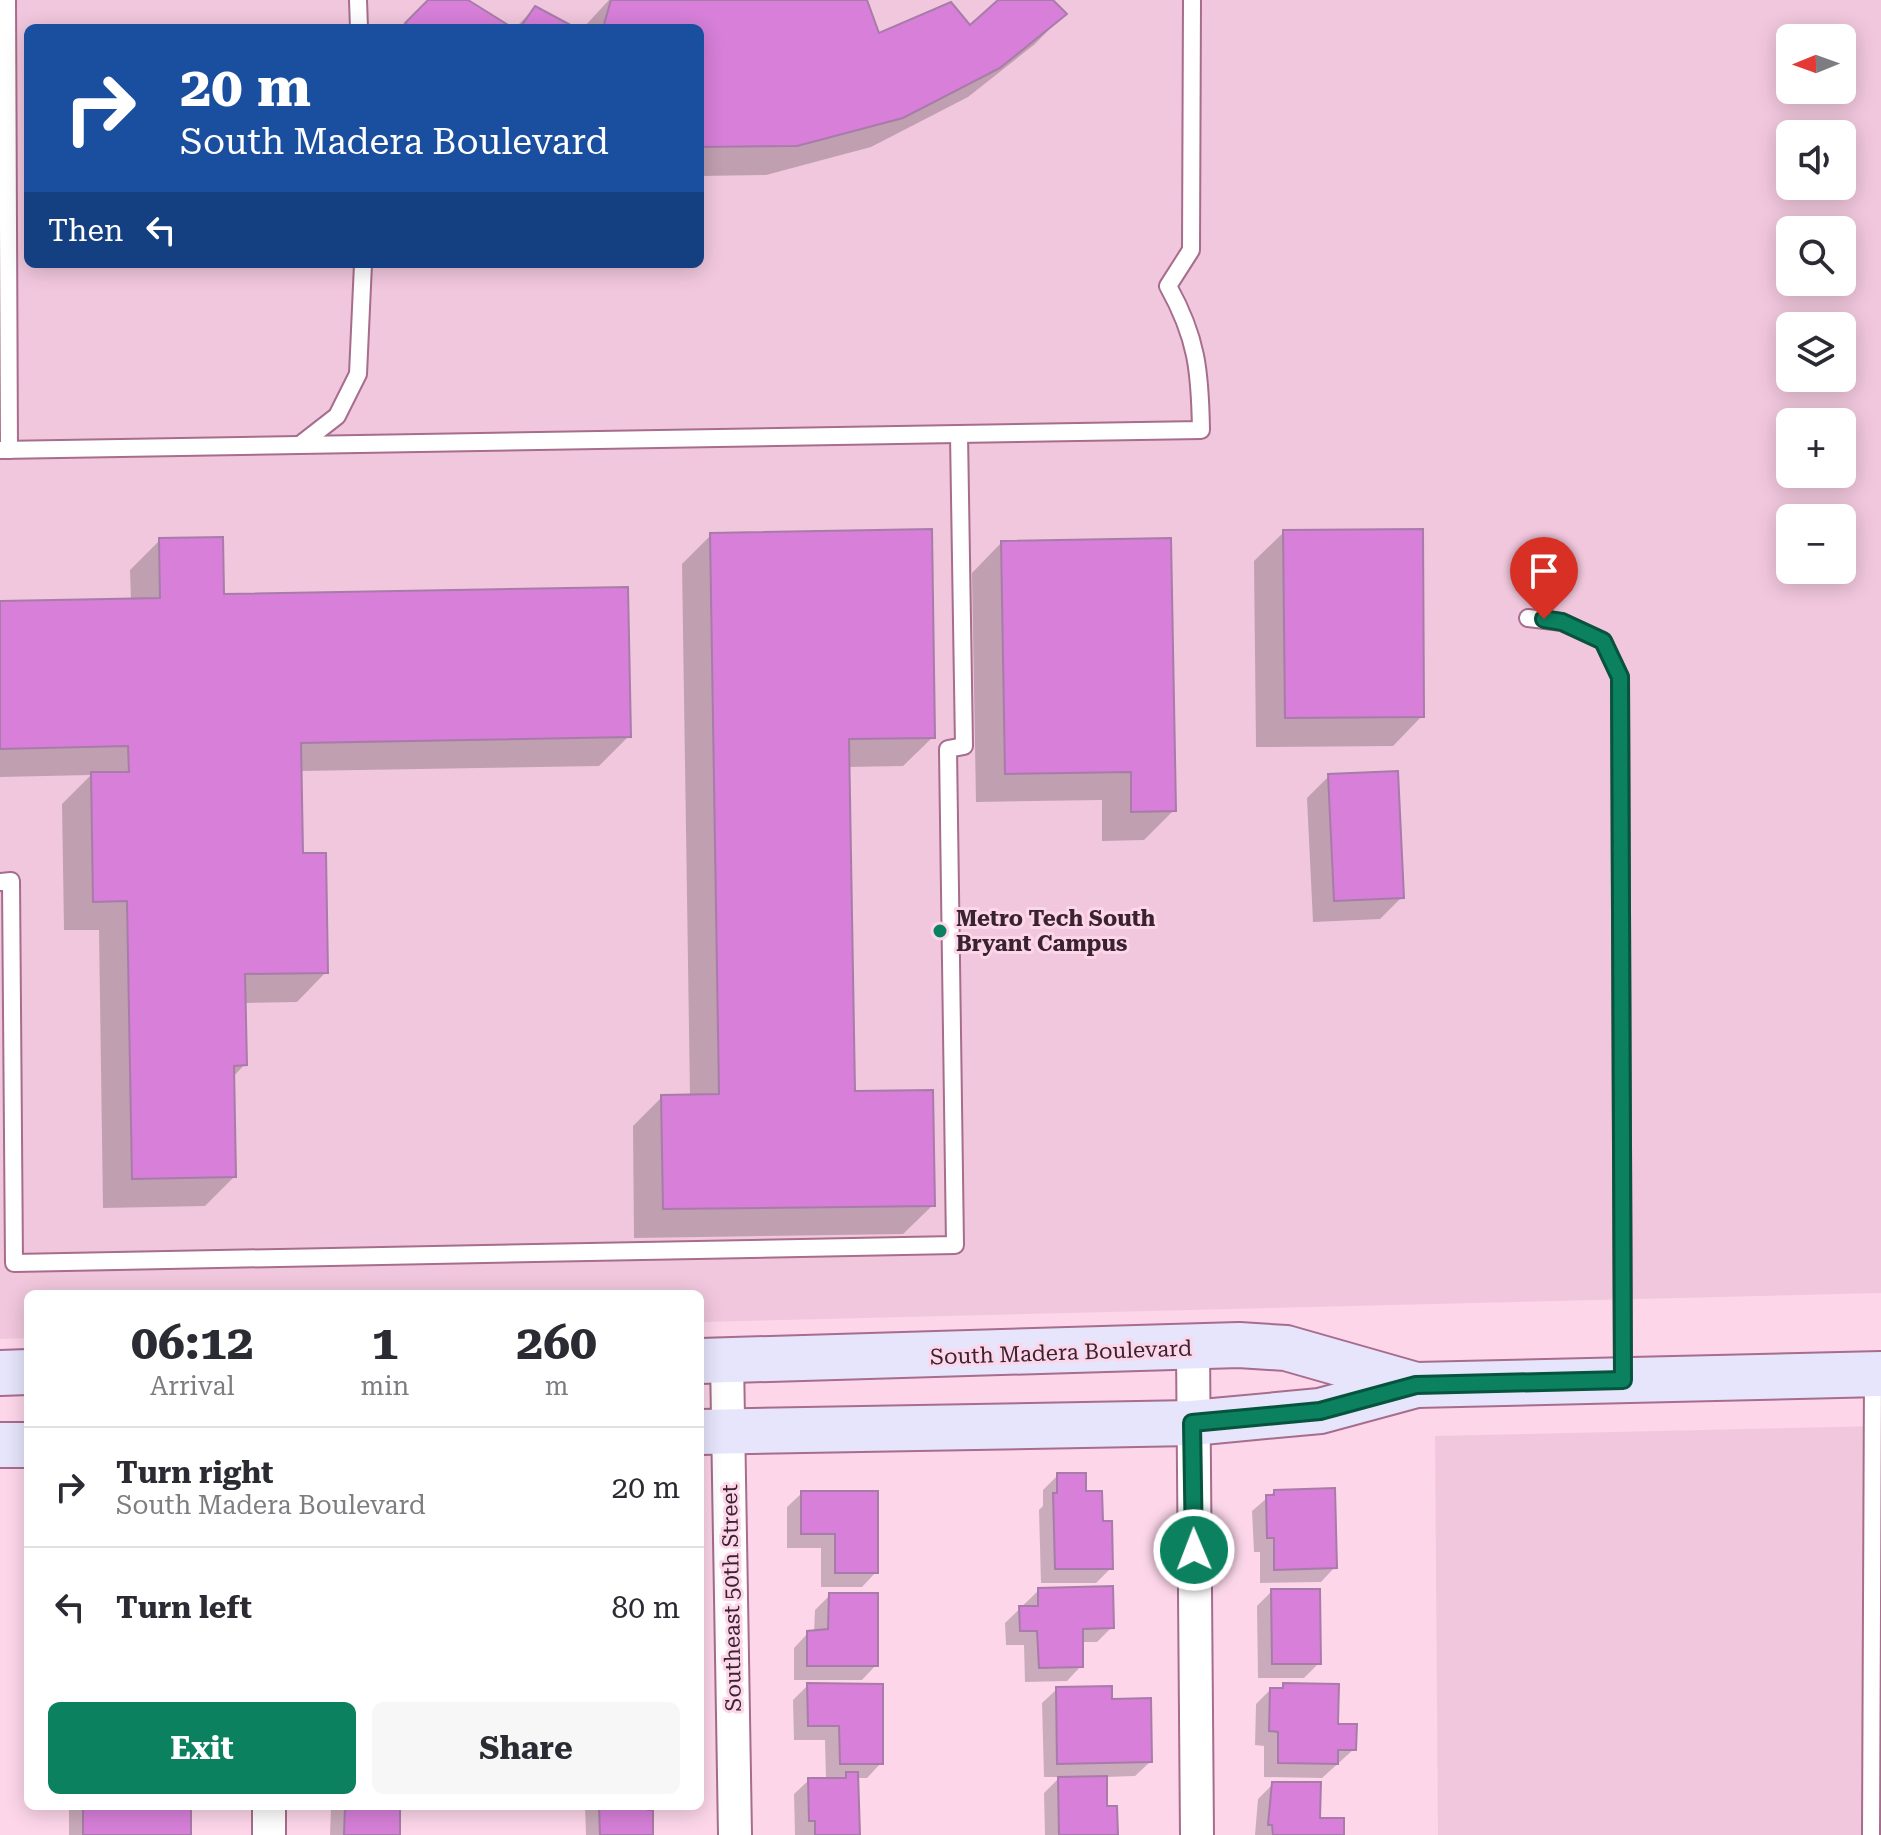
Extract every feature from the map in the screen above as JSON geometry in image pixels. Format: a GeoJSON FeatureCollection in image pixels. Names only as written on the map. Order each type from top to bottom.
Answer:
{"type":"FeatureCollection","features":[{"type":"Feature","properties":{"kind":"street","name":"South Madera Boulevard"},"geometry":{"type":"LineString","coordinates":[[714,1361],[1193,1349],[1239,1345],[1286,1348],[1416,1385]]}},
{"type":"Feature","properties":{"kind":"street"},"geometry":{"type":"LineString","coordinates":[[1193,1349],[1197,1835]]}},
{"type":"Feature","properties":{"kind":"street","name":"Southeast 50th Street"},"geometry":{"type":"LineString","coordinates":[[714,1361],[714,1432],[735,1835]]}},
{"type":"Feature","properties":{"kind":"street"},"geometry":{"type":"LineString","coordinates":[[0,1373],[24,1372]]}},
{"type":"Feature","properties":{"kind":"street","name":"South Madera Boulevard"},"geometry":{"type":"LineString","coordinates":[[714,1432],[1192,1423],[1320,1411],[1416,1385],[1877,1374]]}},
{"type":"Feature","properties":{"kind":"street"},"geometry":{"type":"LineString","coordinates":[[0,1445],[24,1445]]}},
{"type":"Feature","properties":{"kind":"street"},"geometry":{"type":"LineString","coordinates":[[269,1810],[269,1835]]}},
{"type":"Feature","properties":{"kind":"lane"},"geometry":{"type":"LineString","coordinates":[[7,0],[5,450],[1201,430],[1200,369],[1184,315],[1168,286],[1191,250],[1192,0]]}},
{"type":"Feature","properties":{"kind":"lane"},"geometry":{"type":"LineString","coordinates":[[358,0],[359,24]]}},
{"type":"Feature","properties":{"kind":"lane"},"geometry":{"type":"LineString","coordinates":[[301,444],[337,416],[358,374],[363,268]]}},
{"type":"Feature","properties":{"kind":"lane"},"geometry":{"type":"LineString","coordinates":[[0,882],[11,881],[7,1263],[955,1245],[948,749],[964,746],[959,434]]}},
{"type":"Feature","properties":{"kind":"lane"},"geometry":{"type":"LineString","coordinates":[[1528,618],[1562,622],[1603,641],[1620,677],[1623,1380]]}},
{"type":"Feature","properties":{"kind":"lane"},"geometry":{"type":"LineString","coordinates":[[1871,1835],[1877,1374]]}},
{"type":"Feature","properties":{"kind":"shaded area","name":"Metro Tech South Bryant Campus"},"geometry":{"type":"Polygon","coordinates":[[[0,0],[1881,0],[1881,1293],[704,1322],[704,1290],[24,1290],[24,1338],[0,1339],[0,0]]]}},
{"type":"Feature","properties":{"kind":"shaded area"},"geometry":{"type":"Polygon","coordinates":[[[1881,1426],[1881,1835],[1438,1835],[1435,1436],[1881,1426]]]}},
{"type":"Feature","properties":{"kind":"building"},"geometry":{"type":"Polygon","coordinates":[[[428,0],[468,0],[507,24],[406,24],[428,0]]]}},
{"type":"Feature","properties":{"kind":"building"},"geometry":{"type":"Polygon","coordinates":[[[611,0],[867,0],[879,33],[951,2],[970,25],[998,0],[1053,0],[1067,14],[1000,68],[903,118],[797,146],[704,147],[704,24],[604,24],[611,0]]]}},
{"type":"Feature","properties":{"kind":"building"},"geometry":{"type":"Polygon","coordinates":[[[535,6],[569,24],[523,24],[535,6]]]}},
{"type":"Feature","properties":{"kind":"building"},"geometry":{"type":"Polygon","coordinates":[[[932,529],[935,738],[849,739],[855,1091],[933,1090],[935,1206],[663,1209],[661,1095],[719,1094],[710,533],[932,529]]]}},
{"type":"Feature","properties":{"kind":"building"},"geometry":{"type":"Polygon","coordinates":[[[1423,529],[1424,717],[1285,718],[1283,530],[1423,529]]]}},
{"type":"Feature","properties":{"kind":"building"},"geometry":{"type":"Polygon","coordinates":[[[223,537],[224,594],[628,587],[631,737],[301,743],[303,853],[326,853],[328,973],[245,974],[247,1065],[234,1066],[236,1177],[132,1179],[127,901],[93,902],[91,772],[129,772],[128,746],[0,749],[0,601],[160,598],[159,538],[223,537]]]}},
{"type":"Feature","properties":{"kind":"building"},"geometry":{"type":"Polygon","coordinates":[[[1171,538],[1176,811],[1131,812],[1131,772],[1005,774],[1001,541],[1171,538]]]}},
{"type":"Feature","properties":{"kind":"building"},"geometry":{"type":"Polygon","coordinates":[[[1398,771],[1404,898],[1334,901],[1328,774],[1398,771]]]}},
{"type":"Feature","properties":{"kind":"building"},"geometry":{"type":"Polygon","coordinates":[[[1057,1473],[1086,1473],[1086,1491],[1102,1491],[1103,1521],[1112,1521],[1113,1569],[1055,1569],[1053,1493],[1057,1493],[1057,1473]]]}},
{"type":"Feature","properties":{"kind":"building"},"geometry":{"type":"Polygon","coordinates":[[[1335,1488],[1337,1568],[1274,1570],[1274,1538],[1267,1538],[1266,1495],[1274,1495],[1274,1490],[1335,1488]]]}},
{"type":"Feature","properties":{"kind":"building"},"geometry":{"type":"Polygon","coordinates":[[[801,1491],[878,1491],[878,1573],[835,1573],[835,1534],[801,1534],[801,1491]]]}},
{"type":"Feature","properties":{"kind":"building"},"geometry":{"type":"Polygon","coordinates":[[[1113,1586],[1114,1628],[1083,1629],[1083,1667],[1039,1668],[1037,1631],[1020,1631],[1019,1606],[1038,1606],[1038,1588],[1113,1586]]]}},
{"type":"Feature","properties":{"kind":"building"},"geometry":{"type":"Polygon","coordinates":[[[1271,1589],[1320,1589],[1321,1664],[1272,1664],[1271,1589]]]}},
{"type":"Feature","properties":{"kind":"building"},"geometry":{"type":"Polygon","coordinates":[[[829,1593],[878,1593],[878,1666],[807,1666],[807,1631],[828,1629],[829,1593]]]}},
{"type":"Feature","properties":{"kind":"building"},"geometry":{"type":"Polygon","coordinates":[[[807,1683],[883,1684],[883,1764],[840,1764],[839,1726],[808,1726],[807,1683]]]}},
{"type":"Feature","properties":{"kind":"building"},"geometry":{"type":"Polygon","coordinates":[[[1283,1683],[1339,1684],[1338,1724],[1357,1724],[1356,1750],[1338,1750],[1338,1764],[1278,1763],[1278,1732],[1269,1731],[1270,1688],[1283,1688],[1283,1683]]]}},
{"type":"Feature","properties":{"kind":"building"},"geometry":{"type":"Polygon","coordinates":[[[1112,1686],[1112,1699],[1151,1698],[1152,1762],[1057,1764],[1056,1687],[1112,1686]]]}},
{"type":"Feature","properties":{"kind":"building"},"geometry":{"type":"Polygon","coordinates":[[[846,1772],[858,1772],[860,1835],[815,1835],[815,1821],[809,1821],[808,1778],[846,1778],[846,1772]]]}},
{"type":"Feature","properties":{"kind":"building"},"geometry":{"type":"Polygon","coordinates":[[[1107,1776],[1107,1806],[1117,1806],[1118,1835],[1059,1835],[1058,1777],[1107,1776]]]}},
{"type":"Feature","properties":{"kind":"building"},"geometry":{"type":"Polygon","coordinates":[[[1272,1782],[1321,1782],[1320,1818],[1344,1818],[1344,1835],[1273,1835],[1272,1825],[1268,1825],[1272,1782]]]}},
{"type":"Feature","properties":{"kind":"building"},"geometry":{"type":"Polygon","coordinates":[[[83,1810],[191,1810],[191,1835],[83,1835],[83,1810]]]}},
{"type":"Feature","properties":{"kind":"building"},"geometry":{"type":"Polygon","coordinates":[[[345,1810],[400,1810],[400,1835],[344,1835],[345,1810]]]}},
{"type":"Feature","properties":{"kind":"building"},"geometry":{"type":"Polygon","coordinates":[[[599,1810],[653,1810],[653,1835],[600,1835],[599,1810]]]}},
{"type":"Feature","properties":{"kind":"place","name":"Metro Tech South Bryant Campus"},"geometry":{"type":"Point","coordinates":[940,931]}},
{"type":"Feature","properties":{"kind":"route"},"geometry":{"type":"LineString","coordinates":[[1194,1550],[1192,1423],[1320,1411],[1416,1385],[1623,1380],[1620,677],[1603,641],[1562,622],[1544,619]]}}]}
